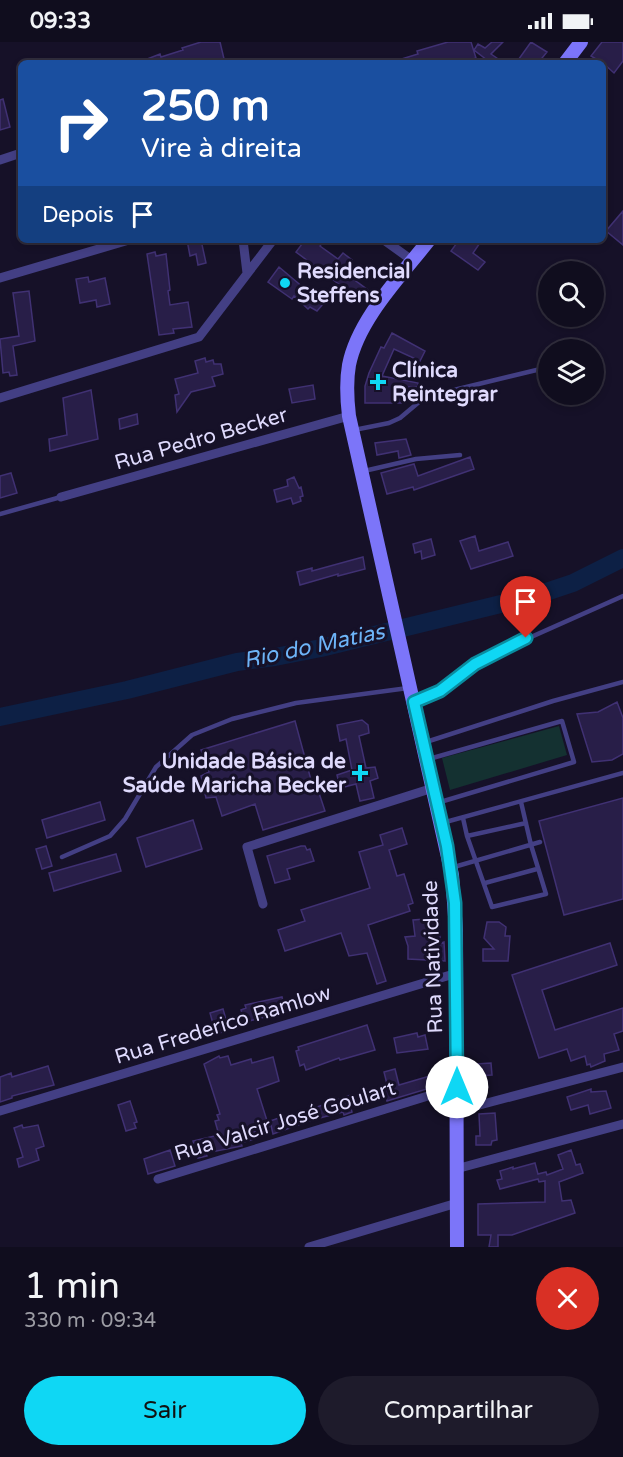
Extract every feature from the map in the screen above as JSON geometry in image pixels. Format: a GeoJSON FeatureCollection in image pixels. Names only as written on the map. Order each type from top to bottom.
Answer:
{"type":"FeatureCollection","features":[{"type":"Feature","properties":{"kind":"main road"},"geometry":{"type":"LineString","coordinates":[[567,60],[582,42]]}},
{"type":"Feature","properties":{"kind":"main road","name":"Rua Natividade"},"geometry":{"type":"LineString","coordinates":[[427,243],[368,320],[354,348],[347,376],[351,423],[451,868],[455,903],[457,973],[457,1247]]}},
{"type":"Feature","properties":{"kind":"street"},"geometry":{"type":"LineString","coordinates":[[0,160],[18,154]]}},
{"type":"Feature","properties":{"kind":"street"},"geometry":{"type":"LineString","coordinates":[[0,278],[119,243]]}},
{"type":"Feature","properties":{"kind":"street"},"geometry":{"type":"LineString","coordinates":[[243,243],[247,273]]}},
{"type":"Feature","properties":{"kind":"street"},"geometry":{"type":"LineString","coordinates":[[0,398],[199,337],[271,243]]}},
{"type":"Feature","properties":{"kind":"street"},"geometry":{"type":"LineString","coordinates":[[388,243],[413,261]]}},
{"type":"Feature","properties":{"kind":"street","name":"Rua Pedro Becker"},"geometry":{"type":"LineString","coordinates":[[62,497],[351,423]]}},
{"type":"Feature","properties":{"kind":"street"},"geometry":{"type":"LineString","coordinates":[[263,904],[247,847],[434,788]]}},
{"type":"Feature","properties":{"kind":"street","name":"Rua Frederico Ramlow"},"geometry":{"type":"LineString","coordinates":[[0,1111],[457,973]]}},
{"type":"Feature","properties":{"kind":"street"},"geometry":{"type":"LineString","coordinates":[[457,1111],[623,1067]]}},
{"type":"Feature","properties":{"kind":"street","name":"Rua Valcir José Goulart"},"geometry":{"type":"LineString","coordinates":[[158,1179],[457,1087]]}},
{"type":"Feature","properties":{"kind":"street"},"geometry":{"type":"LineString","coordinates":[[456,1169],[623,1124]]}},
{"type":"Feature","properties":{"kind":"street"},"geometry":{"type":"LineString","coordinates":[[309,1247],[457,1203]]}},
{"type":"Feature","properties":{"kind":"lane"},"geometry":{"type":"LineString","coordinates":[[351,423],[389,423],[400,418],[425,398],[538,370]]}},
{"type":"Feature","properties":{"kind":"lane"},"geometry":{"type":"LineString","coordinates":[[362,472],[416,459],[460,455]]}},
{"type":"Feature","properties":{"kind":"lane"},"geometry":{"type":"LineString","coordinates":[[0,514],[62,497]]}},
{"type":"Feature","properties":{"kind":"lane"},"geometry":{"type":"LineString","coordinates":[[62,856],[110,836],[125,819],[156,767],[192,735],[232,719],[296,703],[440,691],[475,664],[493,654],[623,596]]}},
{"type":"Feature","properties":{"kind":"lane"},"geometry":{"type":"LineString","coordinates":[[423,743],[553,701],[623,682]]}},
{"type":"Feature","properties":{"kind":"lane"},"geometry":{"type":"LineString","coordinates":[[427,759],[562,721],[574,762],[437,803]]}},
{"type":"Feature","properties":{"kind":"lane"},"geometry":{"type":"LineString","coordinates":[[442,823],[623,773]]}},
{"type":"Feature","properties":{"kind":"lane"},"geometry":{"type":"LineString","coordinates":[[463,818],[492,907],[546,894],[537,869],[521,802]]}},
{"type":"Feature","properties":{"kind":"lane"},"geometry":{"type":"LineString","coordinates":[[467,836],[526,823]]}},
{"type":"Feature","properties":{"kind":"lane"},"geometry":{"type":"LineString","coordinates":[[451,868],[540,842]]}},
{"type":"Feature","properties":{"kind":"lane"},"geometry":{"type":"LineString","coordinates":[[485,883],[537,869]]}},
{"type":"Feature","properties":{"kind":"green space"},"geometry":{"type":"Polygon","coordinates":[[[559,726],[567,755],[450,790],[442,758],[559,726]]]}},
{"type":"Feature","properties":{"kind":"building"},"geometry":{"type":"Polygon","coordinates":[[[201,42],[220,42],[224,60],[145,60],[160,54],[161,57],[183,50],[182,48],[201,42]]]}},
{"type":"Feature","properties":{"kind":"building"},"geometry":{"type":"Polygon","coordinates":[[[448,42],[471,42],[476,58],[469,60],[398,60],[418,54],[417,51],[448,42]]]}},
{"type":"Feature","properties":{"kind":"building"},"geometry":{"type":"Polygon","coordinates":[[[492,42],[503,42],[491,54],[500,60],[487,60],[474,50],[478,44],[485,48],[492,42]]]}},
{"type":"Feature","properties":{"kind":"building"},"geometry":{"type":"Polygon","coordinates":[[[531,42],[547,52],[540,60],[518,60],[531,42]]]}},
{"type":"Feature","properties":{"kind":"building"},"geometry":{"type":"Polygon","coordinates":[[[602,42],[623,42],[623,61],[614,73],[606,66],[606,60],[598,60],[591,56],[602,42]]]}},
{"type":"Feature","properties":{"kind":"building"},"geometry":{"type":"Polygon","coordinates":[[[3,99],[10,127],[0,130],[0,100],[3,99]]]}},
{"type":"Feature","properties":{"kind":"building"},"geometry":{"type":"Polygon","coordinates":[[[623,211],[623,245],[606,231],[623,211]]]}},
{"type":"Feature","properties":{"kind":"building"},"geometry":{"type":"Polygon","coordinates":[[[188,243],[202,243],[206,263],[198,265],[196,254],[190,256],[188,243]]]}},
{"type":"Feature","properties":{"kind":"building"},"geometry":{"type":"Polygon","coordinates":[[[303,243],[322,243],[320,246],[338,259],[343,253],[352,260],[348,266],[361,275],[356,281],[368,290],[360,300],[296,252],[303,243]]]}},
{"type":"Feature","properties":{"kind":"building"},"geometry":{"type":"Polygon","coordinates":[[[457,243],[480,243],[473,253],[485,262],[478,270],[451,251],[457,243]]]}},
{"type":"Feature","properties":{"kind":"building"},"geometry":{"type":"Polygon","coordinates":[[[155,252],[156,256],[166,254],[170,305],[188,302],[192,327],[173,329],[174,333],[159,335],[147,254],[155,252]]]}},
{"type":"Feature","properties":{"kind":"building","name":"Residencial Steffens"},"geometry":{"type":"Polygon","coordinates":[[[279,267],[323,304],[317,311],[310,307],[308,309],[294,296],[292,299],[268,282],[279,267]]]}},
{"type":"Feature","properties":{"kind":"building"},"geometry":{"type":"Polygon","coordinates":[[[88,277],[89,282],[105,278],[110,304],[97,307],[96,300],[80,303],[76,279],[88,277]]]}},
{"type":"Feature","properties":{"kind":"building"},"geometry":{"type":"Polygon","coordinates":[[[29,291],[35,341],[13,346],[17,375],[10,376],[9,372],[3,373],[0,339],[19,336],[13,293],[29,291]]]}},
{"type":"Feature","properties":{"kind":"building"},"geometry":{"type":"Polygon","coordinates":[[[392,333],[425,351],[420,361],[394,349],[382,376],[418,383],[418,387],[402,387],[402,403],[365,403],[365,386],[369,373],[381,347],[384,348],[392,333]]]}},
{"type":"Feature","properties":{"kind":"building"},"geometry":{"type":"Polygon","coordinates":[[[205,358],[206,362],[213,360],[214,364],[221,364],[223,374],[212,377],[215,386],[191,392],[177,412],[175,395],[179,394],[175,379],[198,373],[195,361],[205,358]]]}},
{"type":"Feature","properties":{"kind":"building"},"geometry":{"type":"Polygon","coordinates":[[[313,385],[315,399],[292,403],[289,389],[313,385]]]}},
{"type":"Feature","properties":{"kind":"building"},"geometry":{"type":"Polygon","coordinates":[[[91,390],[98,439],[50,451],[49,439],[67,435],[63,398],[91,390]]]}},
{"type":"Feature","properties":{"kind":"building"},"geometry":{"type":"Polygon","coordinates":[[[137,414],[138,424],[120,429],[119,419],[137,414]]]}},
{"type":"Feature","properties":{"kind":"building"},"geometry":{"type":"Polygon","coordinates":[[[406,439],[411,455],[399,458],[398,451],[377,455],[375,443],[406,439]]]}},
{"type":"Feature","properties":{"kind":"building"},"geometry":{"type":"Polygon","coordinates":[[[470,457],[474,469],[414,490],[413,487],[387,494],[381,473],[414,464],[418,476],[470,457]]]}},
{"type":"Feature","properties":{"kind":"building"},"geometry":{"type":"Polygon","coordinates":[[[11,473],[17,493],[0,498],[0,476],[11,473]]]}},
{"type":"Feature","properties":{"kind":"building"},"geometry":{"type":"Polygon","coordinates":[[[294,477],[299,488],[301,487],[303,496],[300,497],[301,501],[293,504],[291,498],[277,502],[274,490],[288,486],[287,480],[294,477]]]}},
{"type":"Feature","properties":{"kind":"building"},"geometry":{"type":"Polygon","coordinates":[[[475,536],[479,551],[508,542],[513,556],[471,569],[460,541],[475,536]]]}},
{"type":"Feature","properties":{"kind":"building"},"geometry":{"type":"Polygon","coordinates":[[[431,539],[435,555],[422,559],[421,551],[415,553],[413,544],[431,539]]]}},
{"type":"Feature","properties":{"kind":"building"},"geometry":{"type":"Polygon","coordinates":[[[363,557],[365,569],[300,585],[297,572],[312,568],[312,571],[363,557]]]}},
{"type":"Feature","properties":{"kind":"building"},"geometry":{"type":"Polygon","coordinates":[[[617,702],[623,718],[623,754],[612,760],[592,762],[577,714],[598,712],[617,702]]]}},
{"type":"Feature","properties":{"kind":"building","name":"Unidade Básica de Saúde Maricha Becker"},"geometry":{"type":"Polygon","coordinates":[[[362,720],[368,725],[369,733],[359,736],[366,768],[375,767],[378,778],[370,781],[374,798],[360,801],[356,784],[340,788],[337,775],[352,770],[346,739],[340,741],[337,725],[362,720]]]}},
{"type":"Feature","properties":{"kind":"building"},"geometry":{"type":"Polygon","coordinates":[[[295,721],[314,791],[318,790],[325,811],[263,830],[255,804],[222,816],[216,797],[206,798],[201,776],[209,772],[201,750],[295,721]]]}},
{"type":"Feature","properties":{"kind":"building"},"geometry":{"type":"Polygon","coordinates":[[[623,798],[623,899],[564,915],[539,821],[623,798]]]}},
{"type":"Feature","properties":{"kind":"building"},"geometry":{"type":"Polygon","coordinates":[[[100,802],[105,820],[47,838],[42,820],[100,802]]]}},
{"type":"Feature","properties":{"kind":"building"},"geometry":{"type":"Polygon","coordinates":[[[193,820],[202,849],[146,867],[137,838],[193,820]]]}},
{"type":"Feature","properties":{"kind":"building"},"geometry":{"type":"Polygon","coordinates":[[[402,828],[407,844],[389,850],[397,876],[404,874],[413,903],[408,905],[410,911],[368,925],[386,981],[377,984],[367,953],[349,956],[341,933],[285,951],[278,930],[305,921],[301,910],[370,888],[359,852],[383,845],[380,835],[402,828]]]}},
{"type":"Feature","properties":{"kind":"building"},"geometry":{"type":"Polygon","coordinates":[[[46,846],[52,866],[42,869],[36,849],[46,846]]]}},
{"type":"Feature","properties":{"kind":"building"},"geometry":{"type":"Polygon","coordinates":[[[305,846],[307,850],[310,849],[314,861],[287,869],[290,879],[275,883],[267,856],[305,846]]]}},
{"type":"Feature","properties":{"kind":"building"},"geometry":{"type":"Polygon","coordinates":[[[116,854],[121,871],[54,891],[49,873],[116,854]]]}},
{"type":"Feature","properties":{"kind":"building"},"geometry":{"type":"Polygon","coordinates":[[[437,918],[441,943],[444,942],[445,961],[408,959],[405,937],[415,936],[413,920],[437,918]]]}},
{"type":"Feature","properties":{"kind":"building"},"geometry":{"type":"Polygon","coordinates":[[[487,922],[499,922],[506,927],[505,936],[510,936],[508,961],[483,961],[483,949],[494,949],[484,938],[487,922]]]}},
{"type":"Feature","properties":{"kind":"building"},"geometry":{"type":"Polygon","coordinates":[[[610,943],[617,965],[542,990],[555,1030],[623,1008],[623,1031],[614,1034],[619,1050],[604,1054],[605,1061],[591,1067],[590,1064],[587,1065],[585,1056],[571,1061],[567,1049],[539,1058],[512,975],[610,943]]]}},
{"type":"Feature","properties":{"kind":"building"},"geometry":{"type":"Polygon","coordinates":[[[282,997],[286,1012],[249,1021],[248,1018],[244,1020],[241,1010],[246,1008],[245,1005],[282,997]]]}},
{"type":"Feature","properties":{"kind":"building"},"geometry":{"type":"Polygon","coordinates":[[[223,1009],[229,1030],[216,1034],[210,1013],[223,1009]]]}},
{"type":"Feature","properties":{"kind":"building"},"geometry":{"type":"Polygon","coordinates":[[[367,1025],[375,1050],[340,1060],[339,1058],[306,1070],[304,1064],[300,1066],[296,1051],[299,1050],[298,1047],[367,1025]]]}},
{"type":"Feature","properties":{"kind":"building"},"geometry":{"type":"Polygon","coordinates":[[[417,1033],[418,1037],[425,1035],[428,1049],[397,1053],[394,1038],[417,1033]]]}},
{"type":"Feature","properties":{"kind":"building"},"geometry":{"type":"Polygon","coordinates":[[[219,1056],[220,1058],[228,1056],[231,1065],[251,1059],[252,1063],[273,1057],[279,1081],[257,1089],[269,1127],[252,1133],[254,1139],[241,1143],[242,1146],[206,1153],[207,1156],[198,1158],[193,1141],[219,1135],[215,1121],[219,1120],[217,1115],[220,1114],[204,1064],[219,1056]]]}},
{"type":"Feature","properties":{"kind":"building"},"geometry":{"type":"Polygon","coordinates":[[[491,1063],[492,1075],[476,1076],[476,1064],[491,1063]]]}},
{"type":"Feature","properties":{"kind":"building"},"geometry":{"type":"Polygon","coordinates":[[[48,1066],[54,1085],[12,1096],[0,1102],[0,1077],[11,1073],[12,1077],[48,1066]]]}},
{"type":"Feature","properties":{"kind":"building"},"geometry":{"type":"Polygon","coordinates":[[[395,1069],[399,1085],[440,1073],[440,1085],[387,1101],[384,1089],[388,1088],[384,1072],[395,1069]]]}},
{"type":"Feature","properties":{"kind":"building"},"geometry":{"type":"Polygon","coordinates":[[[591,1089],[591,1092],[606,1091],[611,1108],[590,1114],[588,1105],[571,1110],[567,1097],[591,1089]]]}},
{"type":"Feature","properties":{"kind":"building"},"geometry":{"type":"Polygon","coordinates":[[[351,1095],[354,1104],[350,1105],[352,1112],[312,1120],[273,1134],[270,1121],[282,1117],[283,1119],[351,1095]]]}},
{"type":"Feature","properties":{"kind":"building"},"geometry":{"type":"Polygon","coordinates":[[[130,1101],[137,1122],[134,1123],[136,1128],[126,1131],[118,1105],[130,1101]]]}},
{"type":"Feature","properties":{"kind":"building"},"geometry":{"type":"Polygon","coordinates":[[[495,1113],[497,1140],[492,1141],[491,1145],[476,1145],[476,1136],[480,1136],[479,1114],[495,1113]]]}},
{"type":"Feature","properties":{"kind":"building"},"geometry":{"type":"Polygon","coordinates":[[[22,1125],[23,1128],[38,1125],[44,1146],[36,1149],[39,1160],[19,1167],[17,1159],[23,1157],[14,1128],[22,1125]]]}},
{"type":"Feature","properties":{"kind":"building"},"geometry":{"type":"Polygon","coordinates":[[[170,1150],[175,1166],[148,1174],[144,1159],[170,1150]]]}},
{"type":"Feature","properties":{"kind":"building"},"geometry":{"type":"Polygon","coordinates":[[[571,1150],[576,1165],[580,1164],[583,1173],[559,1182],[562,1201],[571,1200],[575,1213],[512,1235],[498,1235],[498,1247],[489,1247],[491,1235],[478,1235],[478,1204],[545,1202],[545,1181],[539,1182],[538,1179],[500,1189],[497,1180],[502,1179],[500,1171],[535,1163],[538,1174],[546,1172],[547,1175],[563,1169],[558,1155],[571,1150]]]}},
{"type":"Feature","properties":{"kind":"waterway","name":"Rio do Matias"},"geometry":{"type":"LineString","coordinates":[[0,717],[127,690],[237,662],[321,648],[534,596],[573,583],[623,558]]}},
{"type":"Feature","properties":{"kind":"place","name":"Residencial Steffens"},"geometry":{"type":"Point","coordinates":[285,283]}},
{"type":"Feature","properties":{"kind":"place","name":"Clínica Reintegrar"},"geometry":{"type":"Point","coordinates":[378,382]}},
{"type":"Feature","properties":{"kind":"place","name":"Unidade Básica de Saúde Maricha Becker"},"geometry":{"type":"Point","coordinates":[360,773]}},
{"type":"Feature","properties":{"kind":"route"},"geometry":{"type":"LineString","coordinates":[[457,1087],[456,930],[452,875],[414,702],[440,691],[475,664],[526,638]]}}]}
